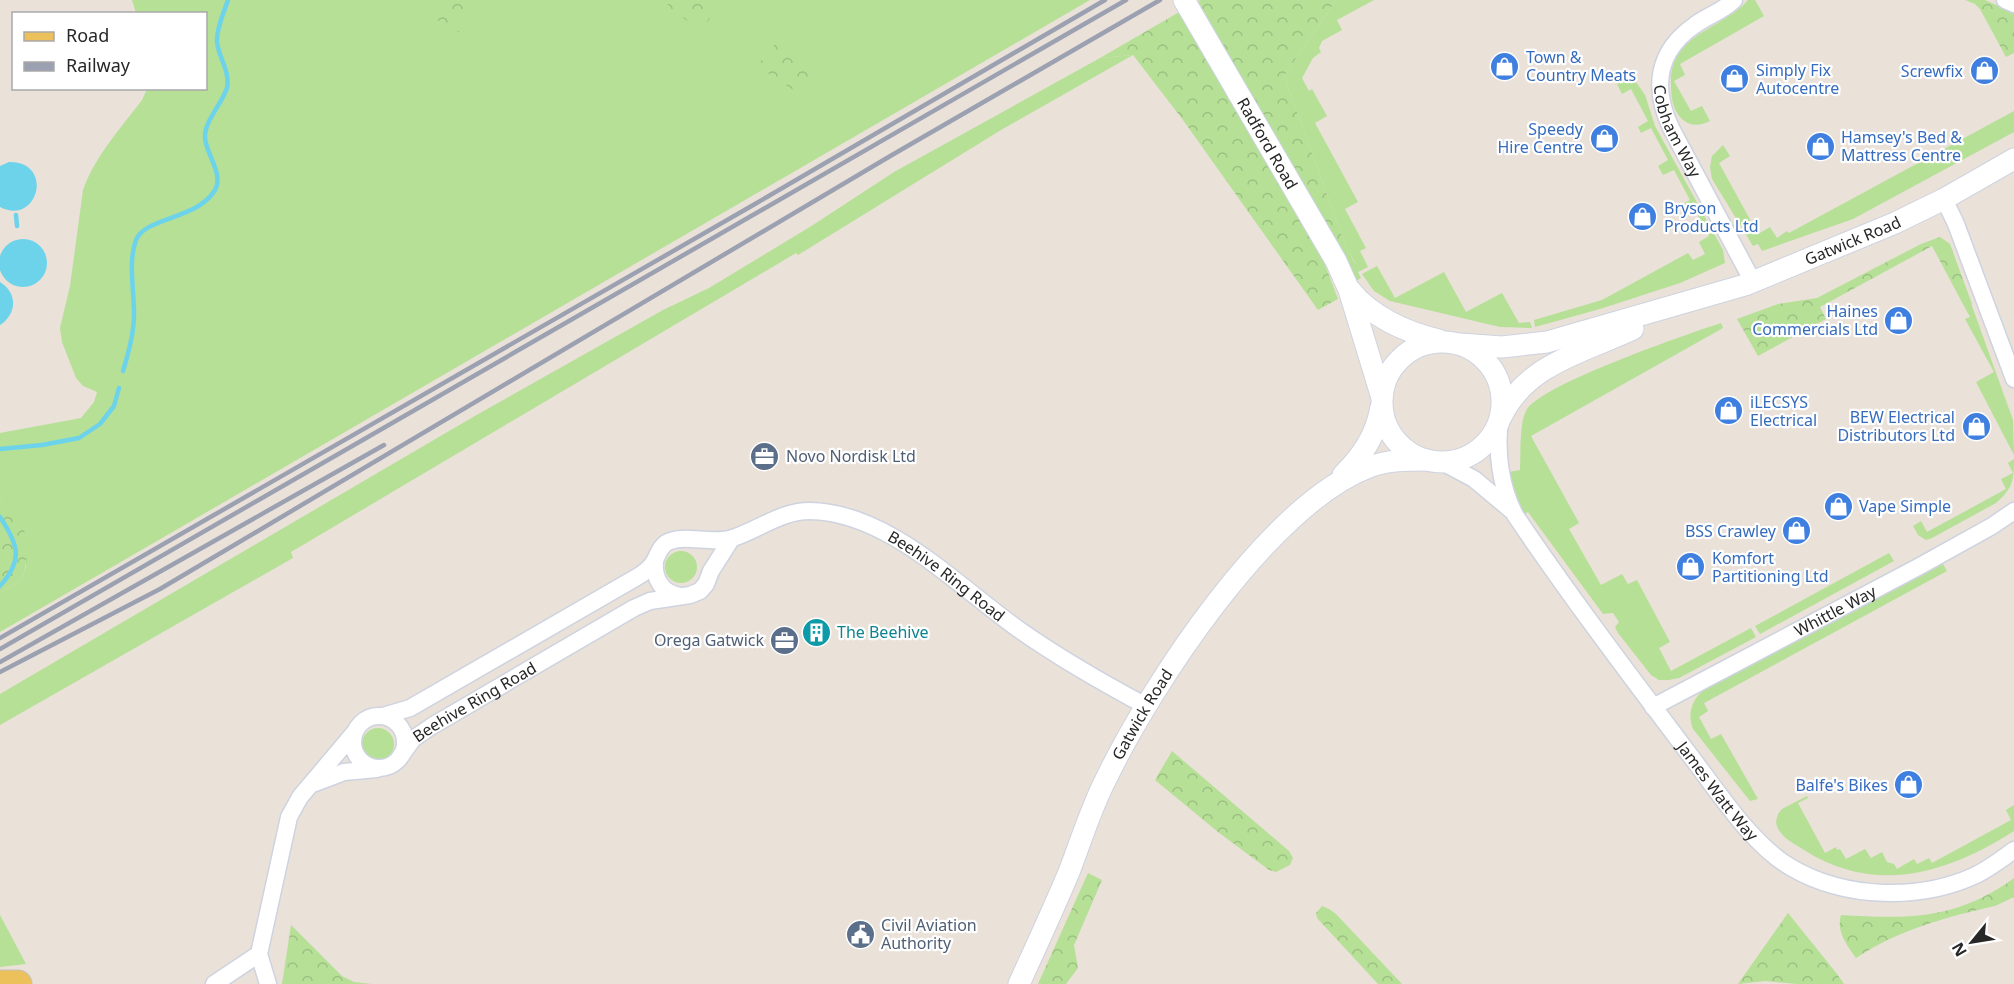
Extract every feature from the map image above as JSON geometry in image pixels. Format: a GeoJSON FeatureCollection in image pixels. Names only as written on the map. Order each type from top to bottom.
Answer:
{"type":"FeatureCollection","features":[{"type":"Feature","properties":{"kind":"main road"},"geometry":{"type":"LineString","coordinates":[[0,984],[18,984]]}},
{"type":"Feature","properties":{"kind":"street","name":"Cobham Way"},"geometry":{"type":"LineString","coordinates":[[1734,0],[1694,25],[1672,46],[1662,68],[1660,93],[1671,128],[1753,282]]}},
{"type":"Feature","properties":{"kind":"street"},"geometry":{"type":"LineString","coordinates":[[2005,0],[2014,4]]}},
{"type":"Feature","properties":{"kind":"street","name":"Radford Road"},"geometry":{"type":"LineString","coordinates":[[1186,3],[1333,255],[1349,290],[1382,401]]}},
{"type":"Feature","properties":{"kind":"street","name":"Gatwick Road"},"geometry":{"type":"LineString","coordinates":[[1452,343],[1503,347],[1538,343],[1753,282],[1895,223],[1944,199],[2014,159]]}},
{"type":"Feature","properties":{"kind":"street"},"geometry":{"type":"LineString","coordinates":[[1944,199],[1956,224],[2014,379]]}},
{"type":"Feature","properties":{"kind":"street","name":"Radford Road"},"geometry":{"type":"LineString","coordinates":[[1349,290],[1367,306],[1397,325],[1420,335],[1452,343]]}},
{"type":"Feature","properties":{"kind":"street","name":"Gatwick Road"},"geometry":{"type":"LineString","coordinates":[[1500,419],[1519,390],[1537,374],[1561,360],[1652,321],[1682,304]]}},
{"type":"Feature","properties":{"kind":"street"},"geometry":{"type":"LineString","coordinates":[[1452,343],[1482,357],[1495,373],[1502,394],[1500,419],[1492,435],[1479,449],[1464,458],[1435,461],[1409,452],[1395,440],[1385,422],[1382,401],[1390,371],[1404,355],[1423,344],[1452,343]]}},
{"type":"Feature","properties":{"kind":"street","name":"Gatwick Road"},"geometry":{"type":"LineString","coordinates":[[1019,984],[1054,909],[1105,780],[1146,706],[1214,607],[1248,566],[1275,536],[1330,488],[1365,450],[1378,422],[1382,401]]}},
{"type":"Feature","properties":{"kind":"street","name":"James Watt Way"},"geometry":{"type":"LineString","coordinates":[[1500,419],[1498,440],[1503,478],[1515,515]]}},
{"type":"Feature","properties":{"kind":"street","name":"Gatwick Road"},"geometry":{"type":"LineString","coordinates":[[1330,488],[1378,464],[1399,460],[1435,461]]}},
{"type":"Feature","properties":{"kind":"street","name":"James Watt Way"},"geometry":{"type":"LineString","coordinates":[[1435,461],[1474,479],[1502,501],[1515,515],[1653,707],[1718,792],[1761,844],[1785,864],[1812,878],[1837,886],[1895,893],[1917,891],[1962,881],[2014,850]]}},
{"type":"Feature","properties":{"kind":"street","name":"Whittle Way"},"geometry":{"type":"LineString","coordinates":[[1653,707],[1928,561],[1992,526],[2014,511]]}},
{"type":"Feature","properties":{"kind":"street","name":"Beehive Ring Road"},"geometry":{"type":"LineString","coordinates":[[383,716],[410,708],[637,578],[655,560],[661,547],[669,542],[680,538],[694,540],[732,538],[775,518],[796,513],[822,512],[859,519],[881,530],[932,563],[991,610],[1057,655],[1146,706]]}},
{"type":"Feature","properties":{"kind":"street"},"geometry":{"type":"LineString","coordinates":[[655,560],[654,573],[661,586],[672,594],[686,596],[703,588],[732,538]]}},
{"type":"Feature","properties":{"kind":"street"},"geometry":{"type":"LineString","coordinates":[[694,540],[708,553],[711,571]]}},
{"type":"Feature","properties":{"kind":"street","name":"Beehive Ring Road"},"geometry":{"type":"LineString","coordinates":[[400,757],[413,739],[432,726],[634,608],[650,601],[686,596]]}},
{"type":"Feature","properties":{"kind":"street"},"geometry":{"type":"LineString","coordinates":[[268,984],[259,954],[286,824],[295,805],[307,789],[354,733],[358,726],[367,719],[383,716],[395,722],[403,733],[404,749],[400,757],[391,765],[344,772],[322,780],[307,789]]}},
{"type":"Feature","properties":{"kind":"street"},"geometry":{"type":"LineString","coordinates":[[354,733],[353,747],[358,759],[370,767],[381,768]]}},
{"type":"Feature","properties":{"kind":"street"},"geometry":{"type":"LineString","coordinates":[[214,984],[259,954]]}},
{"type":"Feature","properties":{"kind":"green space"},"geometry":{"type":"Polygon","coordinates":[[[132,0],[1090,0],[0,632],[0,593],[22,580],[26,566],[26,537],[23,528],[0,498],[0,433],[81,418],[94,402],[97,392],[83,386],[76,378],[62,342],[60,328],[70,286],[83,190],[101,154],[142,100],[147,90],[207,90],[207,12],[136,12],[132,0]]]}},
{"type":"Feature","properties":{"kind":"green space"},"geometry":{"type":"Polygon","coordinates":[[[437,0],[479,0],[459,32],[429,16],[437,0]]]}},
{"type":"Feature","properties":{"kind":"green space"},"geometry":{"type":"Polygon","coordinates":[[[666,0],[717,0],[719,4],[705,26],[698,29],[669,7],[666,0]]]}},
{"type":"Feature","properties":{"kind":"green space"},"geometry":{"type":"Polygon","coordinates":[[[1336,0],[1374,0],[1337,20],[1342,30],[1322,41],[1319,48],[1321,52],[1313,58],[1302,78],[1309,91],[1312,89],[1327,116],[1315,123],[1358,202],[1345,209],[1366,248],[1360,251],[1368,267],[1358,272],[1361,278],[1356,281],[1341,253],[1356,264],[1346,247],[1284,76],[1336,0]]]}},
{"type":"Feature","properties":{"kind":"green space"},"geometry":{"type":"Polygon","coordinates":[[[1336,0],[1284,76],[1346,247],[1356,265],[1351,265],[1341,253],[1198,1],[1336,0]]]}},
{"type":"Feature","properties":{"kind":"green space"},"geometry":{"type":"Polygon","coordinates":[[[1748,0],[1755,0],[1764,16],[1680,64],[1685,75],[1674,81],[1691,111],[1702,106],[1710,121],[1698,125],[1687,123],[1676,110],[1671,94],[1672,69],[1678,55],[1687,44],[1725,19],[1748,0]]]}},
{"type":"Feature","properties":{"kind":"green space"},"geometry":{"type":"Polygon","coordinates":[[[1965,0],[1985,0],[2014,13],[2014,53],[2006,57],[1980,9],[1965,0]]]}},
{"type":"Feature","properties":{"kind":"green space"},"geometry":{"type":"Polygon","coordinates":[[[1181,11],[1321,254],[1338,299],[1318,310],[1183,120],[1133,55],[1100,58],[1181,11]]]}},
{"type":"Feature","properties":{"kind":"green space"},"geometry":{"type":"Polygon","coordinates":[[[778,40],[823,72],[801,95],[757,66],[778,40]]]}},
{"type":"Feature","properties":{"kind":"green space"},"geometry":{"type":"Polygon","coordinates":[[[1133,55],[1001,130],[798,255],[796,253],[291,552],[293,558],[0,725],[0,694],[473,417],[663,310],[709,288],[813,225],[894,172],[1100,58],[1133,55]]]}},
{"type":"Feature","properties":{"kind":"green space"},"geometry":{"type":"Polygon","coordinates":[[[1622,80],[1636,82],[1645,95],[1655,126],[1723,250],[1725,263],[1680,283],[1535,327],[1534,320],[1602,300],[1688,253],[1693,260],[1705,254],[1699,242],[1709,236],[1696,212],[1685,217],[1680,206],[1690,200],[1674,170],[1663,175],[1658,166],[1668,160],[1651,128],[1641,133],[1638,127],[1648,121],[1631,89],[1622,94],[1617,84],[1622,80]]]}},
{"type":"Feature","properties":{"kind":"green space"},"geometry":{"type":"Polygon","coordinates":[[[2014,111],[2014,132],[1853,219],[1762,251],[1758,244],[1753,246],[1712,179],[1710,167],[1712,156],[1723,145],[1730,156],[1719,163],[1758,234],[1770,227],[1777,238],[2014,111]]]}},
{"type":"Feature","properties":{"kind":"green space"},"geometry":{"type":"Polygon","coordinates":[[[1940,237],[1950,244],[1972,305],[1965,308],[1932,246],[1820,307],[1826,319],[1758,356],[1737,319],[1778,304],[1817,298],[1921,244],[1940,237]]]}},
{"type":"Feature","properties":{"kind":"green space"},"geometry":{"type":"Polygon","coordinates":[[[1954,256],[1972,304],[1971,304],[1954,256]]]}},
{"type":"Feature","properties":{"kind":"green space"},"geometry":{"type":"Polygon","coordinates":[[[1377,266],[1395,298],[1444,272],[1466,312],[1502,293],[1519,323],[1530,322],[1532,328],[1500,327],[1390,301],[1374,291],[1362,274],[1377,266]]]}},
{"type":"Feature","properties":{"kind":"green space"},"geometry":{"type":"Polygon","coordinates":[[[1971,304],[2013,420],[2014,455],[1976,382],[1994,372],[1965,319],[1970,317],[1965,308],[1971,304]]]}},
{"type":"Feature","properties":{"kind":"green space"},"geometry":{"type":"Polygon","coordinates":[[[1721,323],[1723,328],[1531,436],[1579,523],[1569,529],[1601,585],[1622,574],[1628,584],[1637,580],[1670,642],[1659,648],[1671,671],[1751,628],[1756,637],[1679,678],[1659,680],[1651,675],[1618,633],[1615,627],[1619,622],[1613,613],[1603,614],[1528,512],[1523,515],[1512,491],[1509,472],[1520,470],[1521,432],[1524,417],[1526,411],[1536,400],[1616,361],[1721,323]]]}},
{"type":"Feature","properties":{"kind":"green space"},"geometry":{"type":"Polygon","coordinates":[[[2014,459],[2014,473],[2011,483],[2006,493],[1996,503],[1932,538],[1926,540],[1918,535],[1913,526],[1921,521],[1927,532],[2006,489],[2001,479],[2013,473],[2008,463],[2014,459]]]}},
{"type":"Feature","properties":{"kind":"green space"},"geometry":{"type":"Polygon","coordinates":[[[0,498],[24,530],[27,552],[22,580],[0,593],[0,498]]]}},
{"type":"Feature","properties":{"kind":"green space"},"geometry":{"type":"Polygon","coordinates":[[[681,551],[693,555],[697,567],[693,579],[681,583],[669,579],[665,567],[669,555],[681,551]]]}},
{"type":"Feature","properties":{"kind":"green space"},"geometry":{"type":"Polygon","coordinates":[[[1889,553],[1894,561],[1760,634],[1755,626],[1889,553]]]}},
{"type":"Feature","properties":{"kind":"green space"},"geometry":{"type":"Polygon","coordinates":[[[1943,564],[1947,571],[1704,703],[1708,711],[1699,717],[1711,739],[1721,734],[1758,799],[1750,801],[1693,729],[1690,718],[1696,698],[1704,690],[1943,564]]]}},
{"type":"Feature","properties":{"kind":"green space"},"geometry":{"type":"Polygon","coordinates":[[[378,728],[390,732],[394,744],[390,756],[378,760],[366,756],[362,744],[366,732],[378,728]]]}},
{"type":"Feature","properties":{"kind":"green space"},"geometry":{"type":"Polygon","coordinates":[[[1172,751],[1289,851],[1293,858],[1290,865],[1276,872],[1269,870],[1155,780],[1172,751]]]}},
{"type":"Feature","properties":{"kind":"green space"},"geometry":{"type":"Polygon","coordinates":[[[1807,796],[1808,798],[1798,803],[1825,853],[1836,847],[1846,859],[1865,849],[1871,858],[1882,852],[1887,862],[1894,864],[1897,869],[1914,859],[1917,864],[1929,858],[1932,863],[2011,820],[2006,810],[2014,805],[2014,831],[1989,846],[1938,868],[1911,874],[1885,875],[1858,872],[1831,864],[1804,850],[1787,839],[1777,827],[1778,814],[1782,809],[1807,796]]]}},
{"type":"Feature","properties":{"kind":"green space"},"geometry":{"type":"Polygon","coordinates":[[[1088,873],[1102,880],[1074,945],[1078,968],[1066,984],[1038,984],[1088,873]]]}},
{"type":"Feature","properties":{"kind":"green space"},"geometry":{"type":"Polygon","coordinates":[[[2014,878],[2014,897],[1995,906],[1906,932],[1856,958],[1841,933],[1841,915],[1888,917],[1931,914],[1972,902],[2014,878]]]}},
{"type":"Feature","properties":{"kind":"green space"},"geometry":{"type":"Polygon","coordinates":[[[1322,906],[1336,914],[1402,984],[1378,984],[1317,918],[1316,913],[1322,906]]]}},
{"type":"Feature","properties":{"kind":"green space"},"geometry":{"type":"Polygon","coordinates":[[[1788,913],[1844,984],[1765,981],[1738,984],[1788,913]]]}},
{"type":"Feature","properties":{"kind":"green space"},"geometry":{"type":"Polygon","coordinates":[[[0,915],[26,964],[0,967],[0,915]]]}},
{"type":"Feature","properties":{"kind":"green space"},"geometry":{"type":"Polygon","coordinates":[[[291,925],[342,976],[354,982],[372,984],[282,984],[291,925]]]}},
{"type":"Feature","properties":{"kind":"water"},"geometry":{"type":"Polygon","coordinates":[[[9,162],[23,164],[32,171],[36,181],[36,192],[32,201],[24,208],[13,211],[0,207],[0,166],[9,162]]]}},
{"type":"Feature","properties":{"kind":"water"},"geometry":{"type":"Polygon","coordinates":[[[18,239],[28,239],[43,249],[47,263],[46,272],[37,283],[28,287],[18,287],[3,277],[-1,268],[-1,258],[9,243],[18,239]]]}},
{"type":"Feature","properties":{"kind":"water"},"geometry":{"type":"Polygon","coordinates":[[[0,282],[10,292],[13,304],[10,315],[0,325],[0,282]]]}},
{"type":"Feature","properties":{"kind":"waterway"},"geometry":{"type":"LineString","coordinates":[[123,371],[133,328],[132,266],[136,240],[141,232],[207,200],[217,184],[216,171],[206,144],[205,132],[227,88],[226,70],[218,48],[217,37],[228,0]]}},
{"type":"Feature","properties":{"kind":"waterway"},"geometry":{"type":"LineString","coordinates":[[16,215],[17,226]]}},
{"type":"Feature","properties":{"kind":"waterway"},"geometry":{"type":"LineString","coordinates":[[0,449],[42,445],[79,438],[100,424],[114,406],[119,388]]}},
{"type":"Feature","properties":{"kind":"waterway"},"geometry":{"type":"LineString","coordinates":[[0,517],[11,536],[16,552],[13,568],[0,586]]}},
{"type":"Feature","properties":{"kind":"railway"},"geometry":{"type":"LineString","coordinates":[[0,638],[1105,0]]}},
{"type":"Feature","properties":{"kind":"railway"},"geometry":{"type":"LineString","coordinates":[[0,649],[1126,0]]}},
{"type":"Feature","properties":{"kind":"railway"},"geometry":{"type":"LineString","coordinates":[[0,672],[160,589],[892,155],[1160,0]]}},
{"type":"Feature","properties":{"kind":"railway"},"geometry":{"type":"LineString","coordinates":[[0,662],[384,445]]}},
{"type":"Feature","properties":{"kind":"place","name":"Town & Country Meats"},"geometry":{"type":"Point","coordinates":[1505,66]}},
{"type":"Feature","properties":{"kind":"place","name":"Screwfix"},"geometry":{"type":"Point","coordinates":[1984,71]}},
{"type":"Feature","properties":{"kind":"place","name":"Simply Fix Autocentre"},"geometry":{"type":"Point","coordinates":[1735,79]}},
{"type":"Feature","properties":{"kind":"place","name":"Speedy Hire Centre"},"geometry":{"type":"Point","coordinates":[1604,138]}},
{"type":"Feature","properties":{"kind":"place","name":"Hamsey's Bed & Mattress Centre"},"geometry":{"type":"Point","coordinates":[1820,146]}},
{"type":"Feature","properties":{"kind":"place","name":"Bryson Products Ltd"},"geometry":{"type":"Point","coordinates":[1643,217]}},
{"type":"Feature","properties":{"kind":"place","name":"Haines Commercials Ltd"},"geometry":{"type":"Point","coordinates":[1899,320]}},
{"type":"Feature","properties":{"kind":"place","name":"iLECSYS Electrical"},"geometry":{"type":"Point","coordinates":[1729,411]}},
{"type":"Feature","properties":{"kind":"place","name":"BEW Electrical Distributors Ltd"},"geometry":{"type":"Point","coordinates":[1976,426]}},
{"type":"Feature","properties":{"kind":"place","name":"Novo Nordisk Ltd"},"geometry":{"type":"Point","coordinates":[765,456]}},
{"type":"Feature","properties":{"kind":"place","name":"Vape Simple"},"geometry":{"type":"Point","coordinates":[1838,506]}},
{"type":"Feature","properties":{"kind":"place","name":"BSS Crawley"},"geometry":{"type":"Point","coordinates":[1797,531]}},
{"type":"Feature","properties":{"kind":"place","name":"Komfort Partitioning Ltd"},"geometry":{"type":"Point","coordinates":[1691,567]}},
{"type":"Feature","properties":{"kind":"place","name":"The Beehive"},"geometry":{"type":"Point","coordinates":[816,632]}},
{"type":"Feature","properties":{"kind":"place","name":"Orega Gatwick"},"geometry":{"type":"Point","coordinates":[785,640]}},
{"type":"Feature","properties":{"kind":"place","name":"Balfe's Bikes"},"geometry":{"type":"Point","coordinates":[1909,785]}},
{"type":"Feature","properties":{"kind":"place","name":"Civil Aviation Authority"},"geometry":{"type":"Point","coordinates":[860,934]}}]}
